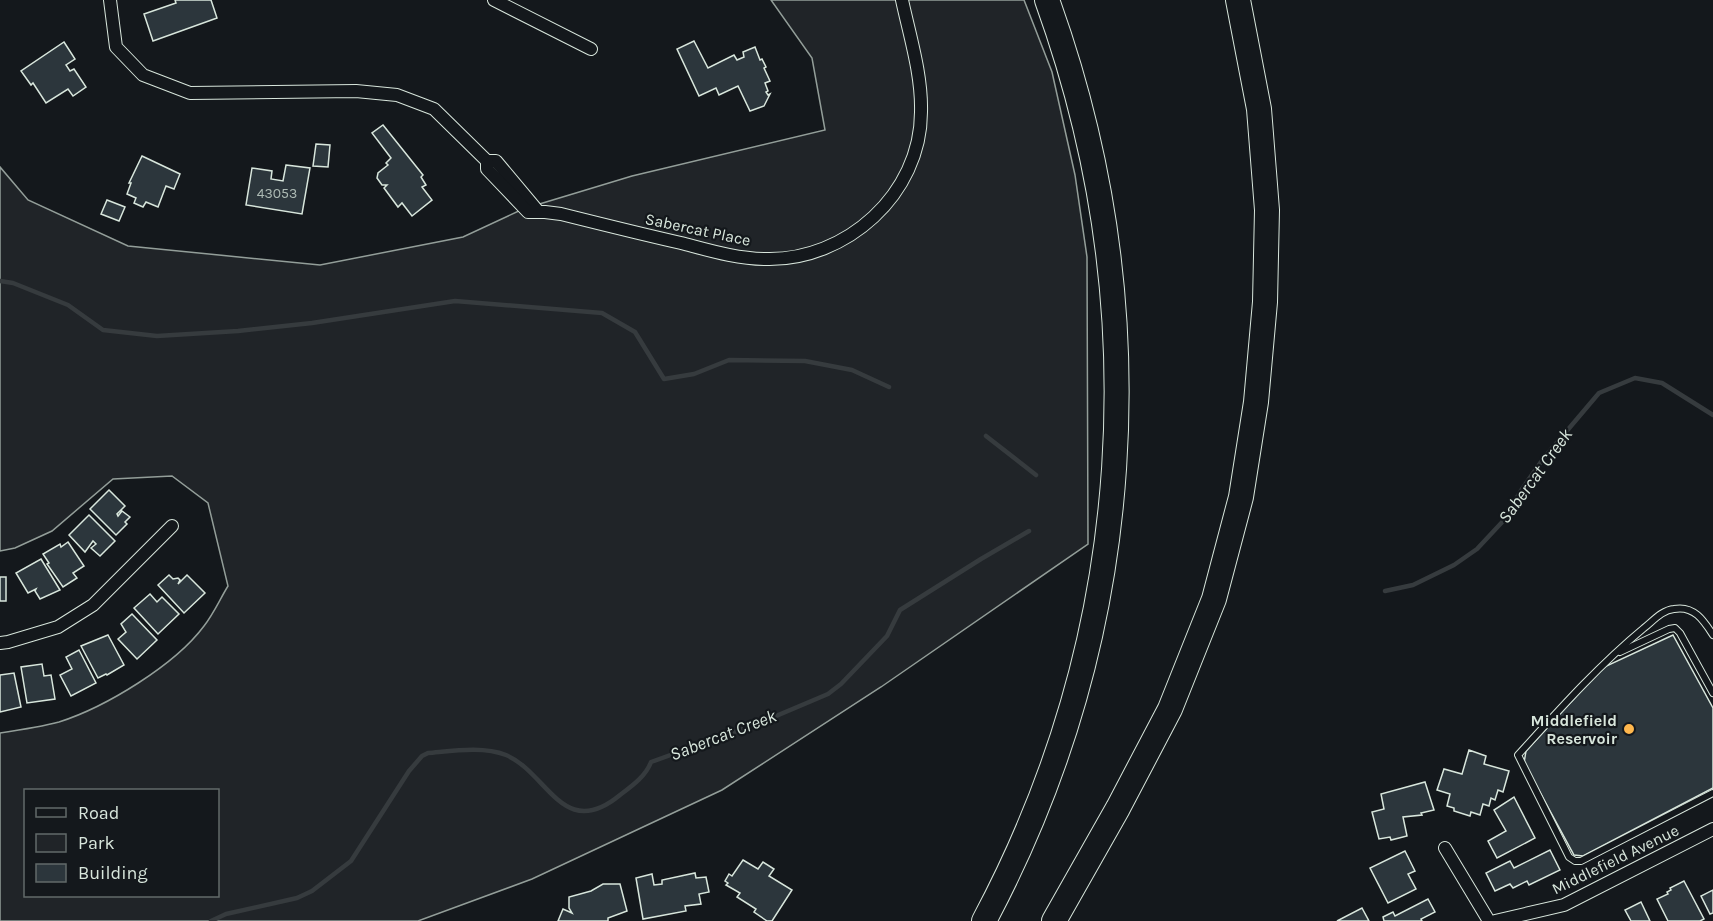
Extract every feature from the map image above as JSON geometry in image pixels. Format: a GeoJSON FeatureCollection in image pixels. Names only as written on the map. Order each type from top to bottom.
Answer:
{"type":"FeatureCollection","features":[{"type":"Feature","properties":{"kind":"highway"},"geometry":{"type":"LineString","coordinates":[[984,921],[1005,883],[1042,800],[1070,716],[1093,628],[1107,536],[1116,445],[1117,359],[1112,278],[1102,208],[1089,139],[1047,0]]}},
{"type":"Feature","properties":{"kind":"highway"},"geometry":{"type":"LineString","coordinates":[[1054,921],[1118,808],[1170,709],[1214,599],[1241,497],[1256,402],[1265,302],[1267,210],[1259,109],[1238,0]]}},
{"type":"Feature","properties":{"kind":"street","name":"Sabercat Place"},"geometry":{"type":"LineString","coordinates":[[110,0],[116,47],[143,75],[190,93],[356,91],[396,95],[434,109],[487,160],[495,162],[533,212],[561,214],[728,254],[766,259],[803,256],[835,245],[864,225],[888,202],[907,172],[917,144],[921,114],[920,83],[902,0]]}},
{"type":"Feature","properties":{"kind":"street"},"geometry":{"type":"LineString","coordinates":[[494,0],[591,49]]}},
{"type":"Feature","properties":{"kind":"street"},"geometry":{"type":"LineString","coordinates":[[0,643],[58,627],[93,605],[172,526]]}},
{"type":"Feature","properties":{"kind":"street","name":"Middlefield Avenue"},"geometry":{"type":"LineString","coordinates":[[1495,921],[1564,904],[1713,829]]}},
{"type":"Feature","properties":{"kind":"street"},"geometry":{"type":"LineString","coordinates":[[1445,848],[1489,921]]}},
{"type":"Feature","properties":{"kind":"lane"},"geometry":{"type":"LineString","coordinates":[[1713,635],[1698,614],[1683,608],[1664,612],[1614,654],[1518,755],[1569,856],[1575,861],[1581,861],[1713,793]]}},
{"type":"Feature","properties":{"kind":"lane"},"geometry":{"type":"LineString","coordinates":[[1614,654],[1674,628],[1680,633],[1713,693]]}},
{"type":"Feature","properties":{"kind":"green space"},"geometry":{"type":"Polygon","coordinates":[[[771,0],[1024,0],[1052,72],[1075,175],[1087,257],[1088,544],[881,687],[722,790],[532,879],[418,921],[0,921],[0,733],[59,722],[97,706],[138,683],[158,670],[191,641],[208,621],[228,586],[208,503],[172,476],[113,479],[52,531],[15,548],[0,551],[0,167],[28,200],[128,246],[320,265],[463,237],[523,209],[632,176],[825,130],[812,58],[771,0]]]}},
{"type":"Feature","properties":{"kind":"building"},"geometry":{"type":"Polygon","coordinates":[[[175,0],[211,0],[217,18],[153,41],[144,14],[176,3],[175,0]]]}},
{"type":"Feature","properties":{"kind":"building"},"geometry":{"type":"Polygon","coordinates":[[[694,41],[708,68],[734,55],[737,60],[744,57],[743,52],[755,47],[760,60],[762,59],[766,67],[764,68],[770,81],[765,83],[768,91],[766,92],[770,94],[764,106],[750,111],[738,86],[719,95],[716,88],[699,96],[677,49],[694,41]]]}},
{"type":"Feature","properties":{"kind":"building"},"geometry":{"type":"Polygon","coordinates":[[[64,42],[75,59],[66,65],[70,71],[74,69],[86,87],[73,96],[68,89],[46,103],[33,83],[31,85],[21,71],[64,42]]]}},
{"type":"Feature","properties":{"kind":"building"},"geometry":{"type":"Polygon","coordinates":[[[383,125],[423,175],[421,177],[426,185],[422,187],[432,200],[412,216],[402,203],[398,207],[384,188],[387,185],[382,185],[377,178],[378,173],[388,165],[386,163],[391,158],[372,133],[383,125]]]}},
{"type":"Feature","properties":{"kind":"building"},"geometry":{"type":"Polygon","coordinates":[[[316,144],[330,145],[328,167],[313,166],[316,144]]]}},
{"type":"Feature","properties":{"kind":"building"},"geometry":{"type":"Polygon","coordinates":[[[142,156],[180,174],[174,189],[166,186],[158,207],[146,202],[143,207],[134,203],[136,198],[127,194],[131,183],[129,183],[142,156]]]}},
{"type":"Feature","properties":{"kind":"building"},"geometry":{"type":"Polygon","coordinates":[[[286,165],[310,168],[302,214],[246,205],[252,168],[272,171],[271,179],[283,181],[286,165]]]}},
{"type":"Feature","properties":{"kind":"building"},"geometry":{"type":"Polygon","coordinates":[[[107,200],[125,207],[119,221],[101,214],[107,200]]]}},
{"type":"Feature","properties":{"kind":"building"},"geometry":{"type":"Polygon","coordinates":[[[109,490],[125,506],[117,514],[118,516],[122,511],[130,517],[125,522],[127,524],[116,535],[90,509],[109,490]]]}},
{"type":"Feature","properties":{"kind":"building"},"geometry":{"type":"Polygon","coordinates":[[[89,515],[115,541],[100,556],[91,548],[96,544],[93,541],[85,552],[69,535],[89,515]]]}},
{"type":"Feature","properties":{"kind":"building"},"geometry":{"type":"Polygon","coordinates":[[[68,542],[84,566],[73,573],[77,578],[63,587],[43,554],[68,542]]]}},
{"type":"Feature","properties":{"kind":"building"},"geometry":{"type":"Polygon","coordinates":[[[41,559],[60,590],[40,599],[36,589],[28,593],[16,573],[41,559]]]}},
{"type":"Feature","properties":{"kind":"building"},"geometry":{"type":"Polygon","coordinates":[[[169,575],[173,579],[180,580],[178,584],[187,575],[205,593],[184,613],[158,585],[169,575]]]}},
{"type":"Feature","properties":{"kind":"building"},"geometry":{"type":"Polygon","coordinates":[[[0,577],[6,577],[6,601],[0,601],[0,577]]]}},
{"type":"Feature","properties":{"kind":"building"},"geometry":{"type":"Polygon","coordinates":[[[150,594],[157,602],[162,597],[179,614],[158,634],[134,608],[150,594]]]}},
{"type":"Feature","properties":{"kind":"building"},"geometry":{"type":"Polygon","coordinates":[[[132,614],[157,640],[137,659],[118,639],[126,632],[121,624],[132,614]]]}},
{"type":"Feature","properties":{"kind":"building"},"geometry":{"type":"Polygon","coordinates":[[[108,635],[124,665],[98,678],[81,646],[108,635]]]}},
{"type":"Feature","properties":{"kind":"building","name":"Middlefield Reservoir"},"geometry":{"type":"Polygon","coordinates":[[[1673,635],[1713,708],[1713,788],[1583,856],[1574,855],[1524,763],[1526,751],[1602,668],[1673,635]]]}},
{"type":"Feature","properties":{"kind":"building"},"geometry":{"type":"Polygon","coordinates":[[[79,650],[96,683],[71,696],[60,675],[72,669],[66,657],[79,650]]]}},
{"type":"Feature","properties":{"kind":"building"},"geometry":{"type":"Polygon","coordinates":[[[42,664],[44,676],[51,675],[55,699],[27,703],[21,667],[42,664]]]}},
{"type":"Feature","properties":{"kind":"building"},"geometry":{"type":"Polygon","coordinates":[[[14,673],[21,707],[0,712],[0,675],[14,673]]]}},
{"type":"Feature","properties":{"kind":"building"},"geometry":{"type":"Polygon","coordinates":[[[1469,750],[1486,756],[1484,764],[1509,771],[1503,792],[1498,790],[1495,800],[1491,798],[1489,806],[1483,804],[1480,815],[1471,812],[1470,816],[1447,806],[1450,794],[1437,790],[1444,769],[1462,774],[1469,750]]]}},
{"type":"Feature","properties":{"kind":"building"},"geometry":{"type":"Polygon","coordinates":[[[1425,782],[1434,810],[1421,813],[1422,815],[1403,817],[1407,836],[1391,840],[1390,837],[1379,839],[1372,812],[1384,809],[1381,794],[1425,782]]]}},
{"type":"Feature","properties":{"kind":"building"},"geometry":{"type":"Polygon","coordinates":[[[1514,797],[1535,838],[1497,858],[1488,841],[1506,831],[1494,810],[1514,797]]]}},
{"type":"Feature","properties":{"kind":"building"},"geometry":{"type":"Polygon","coordinates":[[[1550,850],[1560,870],[1529,885],[1527,881],[1513,888],[1510,884],[1495,891],[1486,873],[1510,861],[1514,868],[1550,850]]]}},
{"type":"Feature","properties":{"kind":"building"},"geometry":{"type":"Polygon","coordinates":[[[1405,851],[1415,871],[1408,874],[1416,889],[1388,903],[1370,868],[1405,851]]]}},
{"type":"Feature","properties":{"kind":"building"},"geometry":{"type":"Polygon","coordinates":[[[743,860],[758,869],[763,862],[774,869],[769,876],[792,890],[772,921],[767,921],[754,912],[756,909],[737,897],[740,893],[726,885],[728,883],[725,881],[729,874],[732,876],[743,860]]]}},
{"type":"Feature","properties":{"kind":"building"},"geometry":{"type":"Polygon","coordinates":[[[695,873],[696,878],[706,877],[709,892],[699,894],[701,904],[685,906],[686,911],[643,919],[636,878],[652,874],[654,885],[662,884],[662,880],[695,873]]]}},
{"type":"Feature","properties":{"kind":"building"},"geometry":{"type":"Polygon","coordinates":[[[1684,881],[1704,919],[1668,921],[1657,899],[1668,894],[1670,888],[1684,881]]]}},
{"type":"Feature","properties":{"kind":"building"},"geometry":{"type":"Polygon","coordinates":[[[603,884],[620,884],[627,911],[608,918],[608,921],[558,921],[563,909],[572,913],[569,908],[569,897],[591,891],[603,884]]]}},
{"type":"Feature","properties":{"kind":"building"},"geometry":{"type":"Polygon","coordinates":[[[1713,890],[1713,913],[1710,914],[1701,896],[1713,890]]]}},
{"type":"Feature","properties":{"kind":"building"},"geometry":{"type":"Polygon","coordinates":[[[1428,899],[1435,912],[1421,919],[1422,921],[1384,921],[1383,917],[1393,912],[1395,916],[1428,899]]]}},
{"type":"Feature","properties":{"kind":"building"},"geometry":{"type":"Polygon","coordinates":[[[1641,902],[1650,921],[1631,921],[1625,910],[1641,902]]]}},
{"type":"Feature","properties":{"kind":"building"},"geometry":{"type":"Polygon","coordinates":[[[1362,908],[1369,921],[1337,921],[1362,908]]]}},
{"type":"Feature","properties":{"kind":"waterway"},"geometry":{"type":"LineString","coordinates":[[0,281],[13,283],[68,305],[103,330],[157,336],[312,323],[455,301],[602,313],[635,332],[664,379],[694,374],[729,360],[805,361],[852,370],[889,387]]}},
{"type":"Feature","properties":{"kind":"waterway","name":"Sabercat Creek"},"geometry":{"type":"LineString","coordinates":[[1385,591],[1413,585],[1454,565],[1477,549],[1505,519],[1543,459],[1599,393],[1635,378],[1662,383],[1713,415]]}},
{"type":"Feature","properties":{"kind":"waterway"},"geometry":{"type":"LineString","coordinates":[[986,436],[1036,475]]}},
{"type":"Feature","properties":{"kind":"waterway","name":"Sabercat Creek"},"geometry":{"type":"LineString","coordinates":[[211,921],[226,914],[297,898],[312,891],[351,861],[409,771],[422,756],[428,753],[457,750],[497,752],[521,764],[557,799],[570,808],[584,811],[600,808],[638,780],[646,772],[651,762],[762,722],[828,694],[841,684],[887,636],[900,610],[1029,531]]}},
{"type":"Feature","properties":{"kind":"place","name":"Middlefield Reservoir"},"geometry":{"type":"Point","coordinates":[1629,729]}}]}
